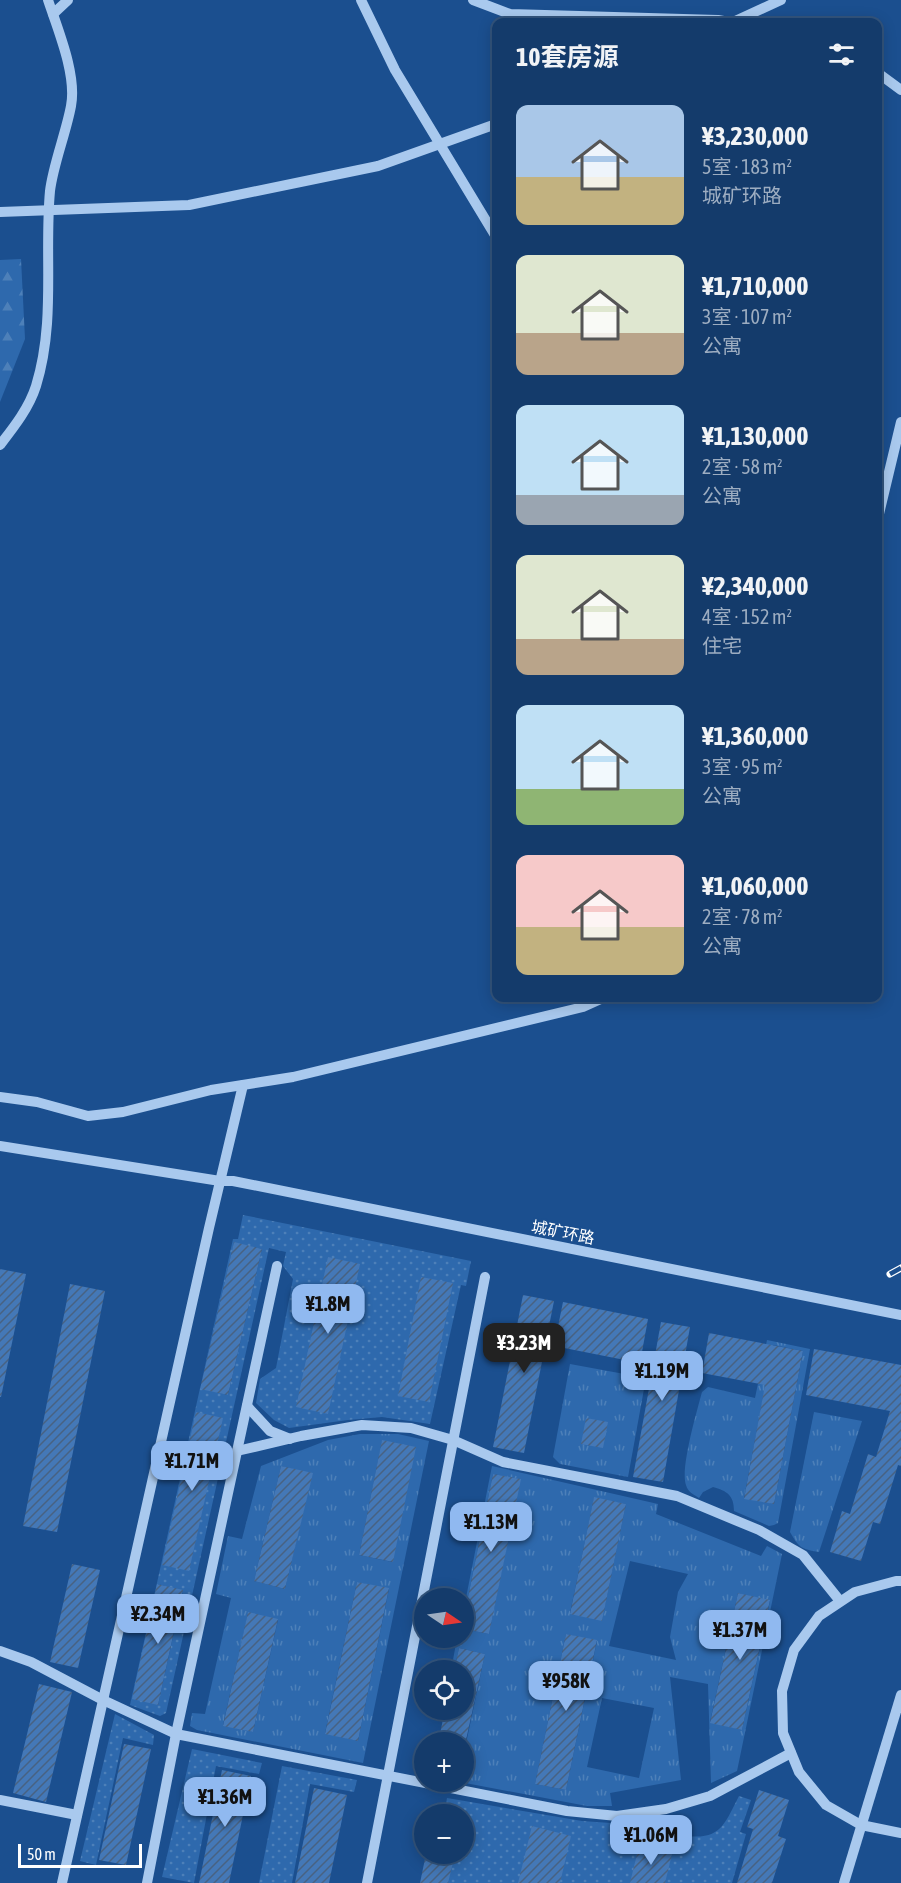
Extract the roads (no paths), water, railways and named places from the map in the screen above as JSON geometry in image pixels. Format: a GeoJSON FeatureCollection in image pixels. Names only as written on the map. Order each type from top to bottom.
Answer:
{"type":"FeatureCollection","features":[{"type":"Feature","properties":{"kind":"street"},"geometry":{"type":"LineString","coordinates":[[0,445],[20,419],[36,387],[49,312],[50,189],[72,103],[70,67],[48,0]]}},
{"type":"Feature","properties":{"kind":"street"},"geometry":{"type":"LineString","coordinates":[[53,14],[68,0]]}},
{"type":"Feature","properties":{"kind":"street"},"geometry":{"type":"LineString","coordinates":[[361,0],[395,70],[492,230]]}},
{"type":"Feature","properties":{"kind":"street"},"geometry":{"type":"LineString","coordinates":[[473,0],[510,14],[649,18]]}},
{"type":"Feature","properties":{"kind":"street"},"geometry":{"type":"LineString","coordinates":[[740,18],[782,0]]}},
{"type":"Feature","properties":{"kind":"street"},"geometry":{"type":"LineString","coordinates":[[882,76],[901,90]]}},
{"type":"Feature","properties":{"kind":"street"},"geometry":{"type":"LineString","coordinates":[[0,212],[189,205],[378,166],[492,125]]}},
{"type":"Feature","properties":{"kind":"street"},"geometry":{"type":"LineString","coordinates":[[882,501],[901,422]]}},
{"type":"Feature","properties":{"kind":"street"},"geometry":{"type":"LineString","coordinates":[[0,1097],[38,1102],[88,1116],[123,1112],[211,1090],[292,1077],[583,1007],[594,1002]]}},
{"type":"Feature","properties":{"kind":"street"},"geometry":{"type":"LineString","coordinates":[[62,1883],[243,1085]]}},
{"type":"Feature","properties":{"kind":"street","name":"城矿环路"},"geometry":{"type":"LineString","coordinates":[[0,1146],[245,1184],[901,1315]]}},
{"type":"Feature","properties":{"kind":"street"},"geometry":{"type":"LineString","coordinates":[[147,1883],[176,1734],[277,1266]]}},
{"type":"Feature","properties":{"kind":"street"},"geometry":{"type":"LineString","coordinates":[[367,1883],[485,1277]]}},
{"type":"Feature","properties":{"kind":"street"},"geometry":{"type":"LineString","coordinates":[[247,1406],[270,1431],[290,1439]]}},
{"type":"Feature","properties":{"kind":"street"},"geometry":{"type":"LineString","coordinates":[[237,1451],[362,1425],[411,1428],[453,1440],[503,1462],[677,1496],[759,1530],[803,1555],[840,1601]]}},
{"type":"Feature","properties":{"kind":"street"},"geometry":{"type":"LineString","coordinates":[[901,1581],[855,1592],[819,1616],[794,1650],[782,1690],[783,1733],[799,1773],[826,1805],[861,1825],[901,1833]]}},
{"type":"Feature","properties":{"kind":"street"},"geometry":{"type":"LineString","coordinates":[[0,1651],[31,1662],[103,1700],[176,1734],[567,1811],[617,1816],[666,1809],[710,1796],[791,1753]]}},
{"type":"Feature","properties":{"kind":"street"},"geometry":{"type":"LineString","coordinates":[[844,1883],[901,1695]]}},
{"type":"Feature","properties":{"kind":"street"},"geometry":{"type":"LineString","coordinates":[[0,1800],[77,1815]]}},
{"type":"Feature","properties":{"kind":"railway"},"geometry":{"type":"LineString","coordinates":[[890,1274],[901,1268]]}}]}
